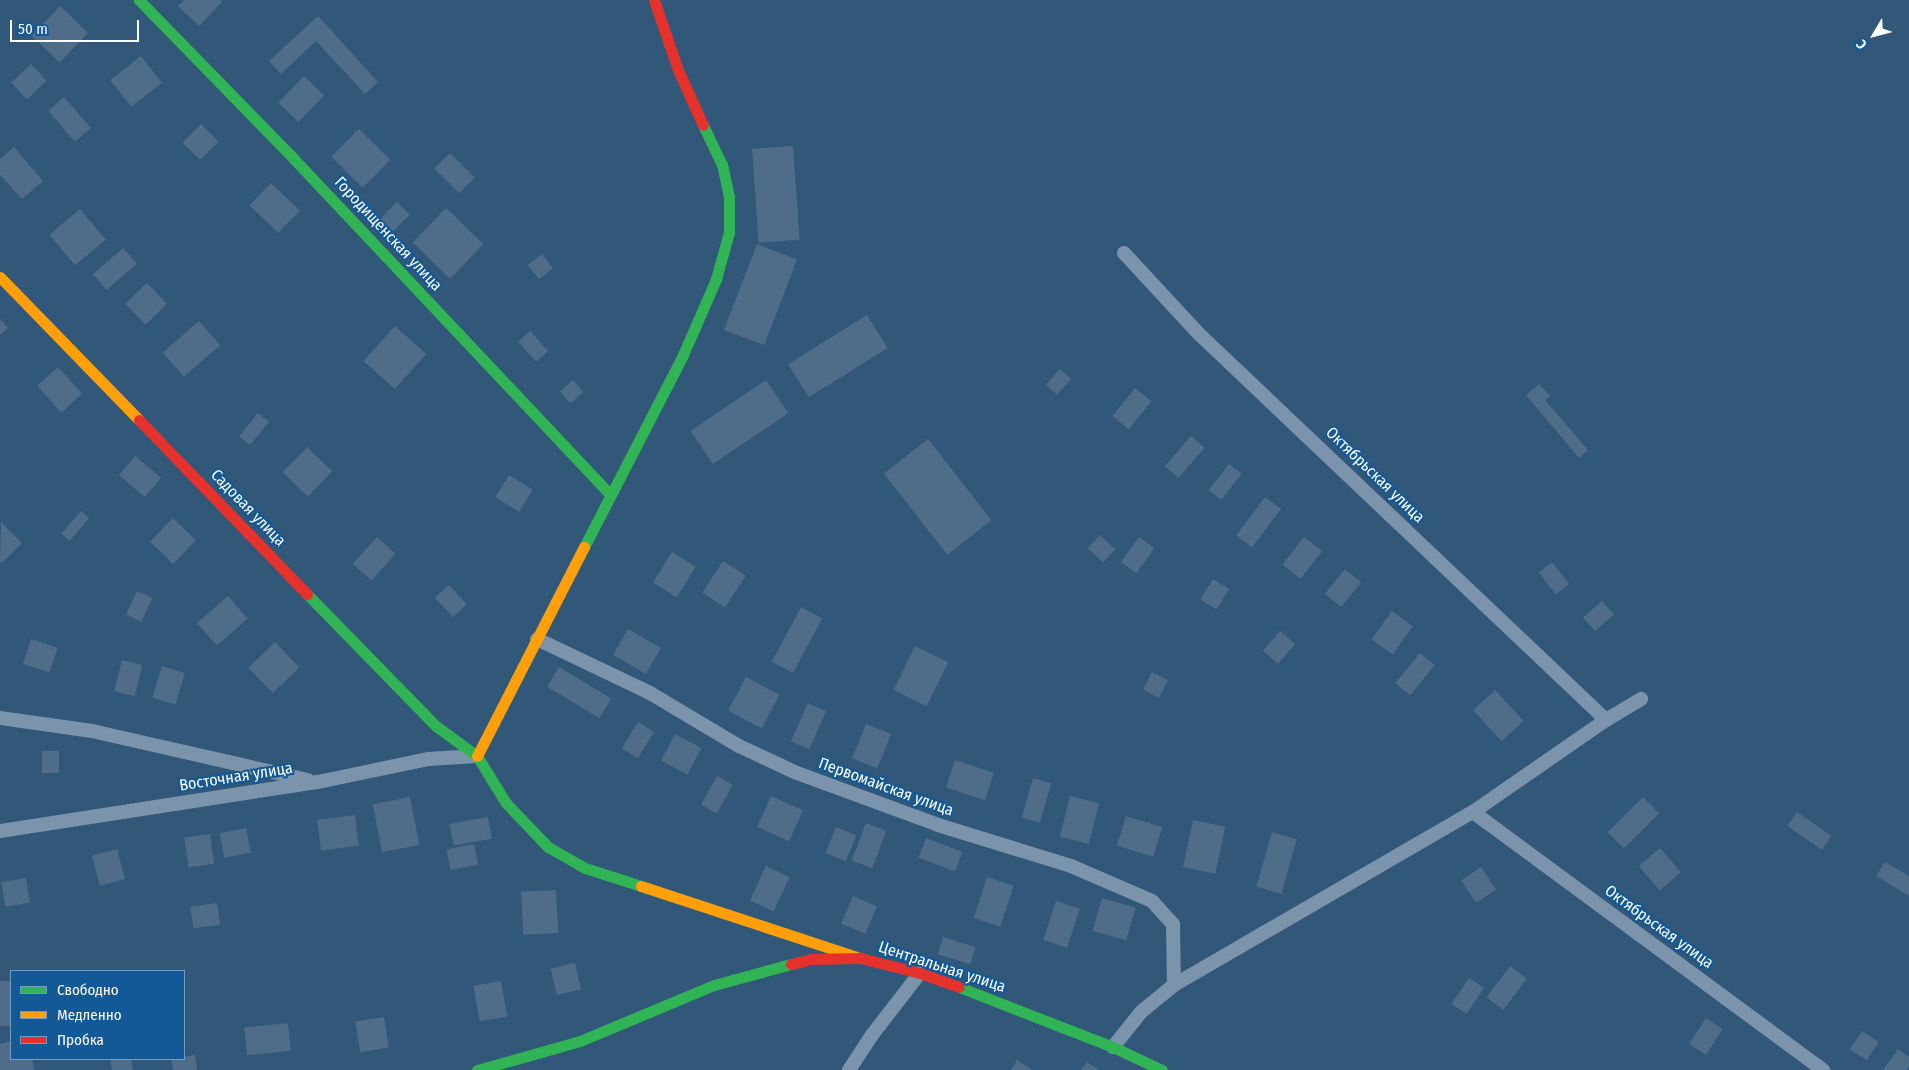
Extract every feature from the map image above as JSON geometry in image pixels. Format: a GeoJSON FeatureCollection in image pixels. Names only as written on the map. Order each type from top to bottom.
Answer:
{"type":"FeatureCollection","features":[{"type":"Feature","properties":{"kind":"street","name":"Городищенская улица"},"geometry":{"type":"LineString","coordinates":[[139,0],[294,159],[610,494]]}},
{"type":"Feature","properties":{"kind":"street"},"geometry":{"type":"LineString","coordinates":[[654,0],[678,70],[722,165],[729,197],[729,232],[716,279],[682,357],[477,756],[506,803],[548,847],[585,868],[860,958]]}},
{"type":"Feature","properties":{"kind":"street","name":"Октябрьская улица"},"geometry":{"type":"LineString","coordinates":[[1124,252],[1199,334],[1606,720]]}},
{"type":"Feature","properties":{"kind":"street","name":"Садовая улица"},"geometry":{"type":"LineString","coordinates":[[0,277],[436,726],[477,756]]}},
{"type":"Feature","properties":{"kind":"street","name":"Первомайская улица"},"geometry":{"type":"LineString","coordinates":[[537,639],[650,693],[739,746],[796,773],[938,825],[1071,866],[1152,901],[1173,924],[1174,984]]}},
{"type":"Feature","properties":{"kind":"street"},"geometry":{"type":"LineString","coordinates":[[1113,1047],[1141,1012],[1174,984],[1473,812],[1641,698]]}},
{"type":"Feature","properties":{"kind":"street"},"geometry":{"type":"LineString","coordinates":[[0,718],[92,731],[262,771],[318,782]]}},
{"type":"Feature","properties":{"kind":"street","name":"Восточная улица"},"geometry":{"type":"LineString","coordinates":[[0,831],[318,782],[428,759],[477,756]]}},
{"type":"Feature","properties":{"kind":"street","name":"Октябрьская улица"},"geometry":{"type":"LineString","coordinates":[[1473,812],[1823,1070]]}},
{"type":"Feature","properties":{"kind":"street","name":"Центральная улица"},"geometry":{"type":"LineString","coordinates":[[477,1070],[580,1041],[714,985],[811,959],[860,958],[920,973],[1113,1047],[1162,1070]]}},
{"type":"Feature","properties":{"kind":"street"},"geometry":{"type":"LineString","coordinates":[[849,1070],[872,1035],[920,973]]}},
{"type":"Feature","properties":{"kind":"building"},"geometry":{"type":"Polygon","coordinates":[[[184,0],[220,0],[222,2],[199,26],[178,6],[184,0]]]}},
{"type":"Feature","properties":{"kind":"building"},"geometry":{"type":"Polygon","coordinates":[[[60,6],[88,33],[60,63],[32,35],[60,6]]]}},
{"type":"Feature","properties":{"kind":"building"},"geometry":{"type":"Polygon","coordinates":[[[318,16],[378,82],[365,94],[316,41],[281,74],[269,61],[318,16]]]}},
{"type":"Feature","properties":{"kind":"building"},"geometry":{"type":"Polygon","coordinates":[[[141,56],[162,83],[131,107],[110,80],[141,56]]]}},
{"type":"Feature","properties":{"kind":"building"},"geometry":{"type":"Polygon","coordinates":[[[31,64],[47,81],[27,99],[11,82],[31,64]]]}},
{"type":"Feature","properties":{"kind":"building"},"geometry":{"type":"Polygon","coordinates":[[[304,76],[324,95],[298,122],[278,103],[304,76]]]}},
{"type":"Feature","properties":{"kind":"building"},"geometry":{"type":"Polygon","coordinates":[[[64,97],[91,128],[75,142],[48,111],[64,97]]]}},
{"type":"Feature","properties":{"kind":"building"},"geometry":{"type":"Polygon","coordinates":[[[201,124],[219,142],[200,160],[183,142],[201,124]]]}},
{"type":"Feature","properties":{"kind":"building"},"geometry":{"type":"Polygon","coordinates":[[[359,129],[390,160],[363,188],[331,157],[359,129]]]}},
{"type":"Feature","properties":{"kind":"building"},"geometry":{"type":"Polygon","coordinates":[[[793,146],[800,240],[759,243],[752,149],[793,146]]]}},
{"type":"Feature","properties":{"kind":"building"},"geometry":{"type":"Polygon","coordinates":[[[14,147],[43,181],[22,199],[0,175],[0,159],[14,147]]]}},
{"type":"Feature","properties":{"kind":"building"},"geometry":{"type":"Polygon","coordinates":[[[450,153],[475,178],[459,193],[434,169],[450,153]]]}},
{"type":"Feature","properties":{"kind":"building"},"geometry":{"type":"Polygon","coordinates":[[[271,183],[300,211],[278,233],[249,205],[271,183]]]}},
{"type":"Feature","properties":{"kind":"building"},"geometry":{"type":"Polygon","coordinates":[[[397,202],[410,215],[385,239],[372,227],[397,202]]]}},
{"type":"Feature","properties":{"kind":"building"},"geometry":{"type":"Polygon","coordinates":[[[446,208],[483,244],[450,279],[413,243],[446,208]]]}},
{"type":"Feature","properties":{"kind":"building"},"geometry":{"type":"Polygon","coordinates":[[[80,209],[106,240],[75,265],[49,235],[80,209]]]}},
{"type":"Feature","properties":{"kind":"building"},"geometry":{"type":"Polygon","coordinates":[[[757,244],[797,259],[764,345],[724,330],[757,244]]]}},
{"type":"Feature","properties":{"kind":"building"},"geometry":{"type":"Polygon","coordinates":[[[123,248],[137,264],[107,290],[93,274],[123,248]]]}},
{"type":"Feature","properties":{"kind":"building"},"geometry":{"type":"Polygon","coordinates":[[[542,254],[553,268],[539,279],[528,265],[542,254]]]}},
{"type":"Feature","properties":{"kind":"building"},"geometry":{"type":"Polygon","coordinates":[[[147,283],[167,304],[146,325],[125,304],[147,283]]]}},
{"type":"Feature","properties":{"kind":"building"},"geometry":{"type":"Polygon","coordinates":[[[867,315],[888,348],[809,397],[788,364],[867,315]]]}},
{"type":"Feature","properties":{"kind":"building"},"geometry":{"type":"Polygon","coordinates":[[[0,319],[8,328],[0,335],[0,319]]]}},
{"type":"Feature","properties":{"kind":"building"},"geometry":{"type":"Polygon","coordinates":[[[199,321],[220,345],[184,377],[163,352],[199,321]]]}},
{"type":"Feature","properties":{"kind":"building"},"geometry":{"type":"Polygon","coordinates":[[[395,326],[426,354],[395,389],[364,361],[395,326]]]}},
{"type":"Feature","properties":{"kind":"building"},"geometry":{"type":"Polygon","coordinates":[[[530,331],[548,351],[536,362],[518,342],[530,331]]]}},
{"type":"Feature","properties":{"kind":"building"},"geometry":{"type":"Polygon","coordinates":[[[58,367],[82,394],[61,412],[37,386],[58,367]]]}},
{"type":"Feature","properties":{"kind":"building"},"geometry":{"type":"Polygon","coordinates":[[[1060,369],[1071,379],[1057,395],[1046,385],[1060,369]]]}},
{"type":"Feature","properties":{"kind":"building"},"geometry":{"type":"Polygon","coordinates":[[[573,380],[583,392],[570,403],[560,391],[573,380]]]}},
{"type":"Feature","properties":{"kind":"building"},"geometry":{"type":"Polygon","coordinates":[[[766,380],[788,413],[713,464],[691,431],[766,380]]]}},
{"type":"Feature","properties":{"kind":"building"},"geometry":{"type":"Polygon","coordinates":[[[1539,384],[1550,396],[1545,400],[1588,450],[1579,458],[1526,395],[1539,384]]]}},
{"type":"Feature","properties":{"kind":"building"},"geometry":{"type":"Polygon","coordinates":[[[1135,388],[1151,401],[1129,429],[1112,416],[1135,388]]]}},
{"type":"Feature","properties":{"kind":"building"},"geometry":{"type":"Polygon","coordinates":[[[258,413],[269,422],[250,445],[239,436],[258,413]]]}},
{"type":"Feature","properties":{"kind":"building"},"geometry":{"type":"Polygon","coordinates":[[[1191,436],[1205,448],[1178,478],[1165,466],[1191,436]]]}},
{"type":"Feature","properties":{"kind":"building"},"geometry":{"type":"Polygon","coordinates":[[[928,439],[991,520],[947,555],[884,473],[928,439]]]}},
{"type":"Feature","properties":{"kind":"building"},"geometry":{"type":"Polygon","coordinates":[[[307,447],[332,471],[308,496],[283,472],[307,447]]]}},
{"type":"Feature","properties":{"kind":"building"},"geometry":{"type":"Polygon","coordinates":[[[135,456],[161,478],[145,497],[119,475],[135,456]]]}},
{"type":"Feature","properties":{"kind":"building"},"geometry":{"type":"Polygon","coordinates":[[[1229,464],[1242,474],[1221,500],[1209,490],[1229,464]]]}},
{"type":"Feature","properties":{"kind":"building"},"geometry":{"type":"Polygon","coordinates":[[[509,475],[533,490],[519,512],[495,497],[509,475]]]}},
{"type":"Feature","properties":{"kind":"building"},"geometry":{"type":"Polygon","coordinates":[[[1265,497],[1281,509],[1252,547],[1236,535],[1265,497]]]}},
{"type":"Feature","properties":{"kind":"building"},"geometry":{"type":"Polygon","coordinates":[[[81,511],[89,518],[70,541],[61,534],[81,511]]]}},
{"type":"Feature","properties":{"kind":"building"},"geometry":{"type":"Polygon","coordinates":[[[173,518],[196,540],[173,564],[150,542],[173,518]]]}},
{"type":"Feature","properties":{"kind":"building"},"geometry":{"type":"Polygon","coordinates":[[[1,522],[22,543],[2,563],[0,561],[1,522]]]}},
{"type":"Feature","properties":{"kind":"building"},"geometry":{"type":"Polygon","coordinates":[[[1100,535],[1115,549],[1103,562],[1088,548],[1100,535]]]}},
{"type":"Feature","properties":{"kind":"building"},"geometry":{"type":"Polygon","coordinates":[[[377,537],[396,554],[371,580],[353,564],[377,537]]]}},
{"type":"Feature","properties":{"kind":"building"},"geometry":{"type":"Polygon","coordinates":[[[1139,537],[1154,548],[1136,573],[1121,562],[1139,537]]]}},
{"type":"Feature","properties":{"kind":"building"},"geometry":{"type":"Polygon","coordinates":[[[1304,537],[1322,551],[1301,579],[1282,565],[1304,537]]]}},
{"type":"Feature","properties":{"kind":"building"},"geometry":{"type":"Polygon","coordinates":[[[672,552],[696,567],[677,597],[653,583],[672,552]]]}},
{"type":"Feature","properties":{"kind":"building"},"geometry":{"type":"Polygon","coordinates":[[[723,561],[746,576],[725,608],[702,593],[723,561]]]}},
{"type":"Feature","properties":{"kind":"building"},"geometry":{"type":"Polygon","coordinates":[[[1552,562],[1569,584],[1556,595],[1539,572],[1552,562]]]}},
{"type":"Feature","properties":{"kind":"building"},"geometry":{"type":"Polygon","coordinates":[[[1345,569],[1361,582],[1341,607],[1325,594],[1345,569]]]}},
{"type":"Feature","properties":{"kind":"building"},"geometry":{"type":"Polygon","coordinates":[[[1213,579],[1229,589],[1216,609],[1200,599],[1213,579]]]}},
{"type":"Feature","properties":{"kind":"building"},"geometry":{"type":"Polygon","coordinates":[[[449,585],[467,604],[453,617],[435,598],[449,585]]]}},
{"type":"Feature","properties":{"kind":"building"},"geometry":{"type":"Polygon","coordinates":[[[137,591],[152,598],[141,622],[126,615],[137,591]]]}},
{"type":"Feature","properties":{"kind":"building"},"geometry":{"type":"Polygon","coordinates":[[[228,596],[248,619],[217,646],[197,623],[228,596]]]}},
{"type":"Feature","properties":{"kind":"building"},"geometry":{"type":"Polygon","coordinates":[[[1602,601],[1614,615],[1595,631],[1583,617],[1602,601]]]}},
{"type":"Feature","properties":{"kind":"building"},"geometry":{"type":"Polygon","coordinates":[[[801,607],[822,618],[793,673],[772,662],[801,607]]]}},
{"type":"Feature","properties":{"kind":"building"},"geometry":{"type":"Polygon","coordinates":[[[1392,611],[1413,626],[1392,655],[1371,639],[1392,611]]]}},
{"type":"Feature","properties":{"kind":"building"},"geometry":{"type":"Polygon","coordinates":[[[628,629],[661,648],[646,674],[613,655],[628,629]]]}},
{"type":"Feature","properties":{"kind":"building"},"geometry":{"type":"Polygon","coordinates":[[[1280,631],[1295,644],[1278,664],[1263,651],[1280,631]]]}},
{"type":"Feature","properties":{"kind":"building"},"geometry":{"type":"Polygon","coordinates":[[[31,639],[58,648],[50,672],[23,664],[31,639]]]}},
{"type":"Feature","properties":{"kind":"building"},"geometry":{"type":"Polygon","coordinates":[[[275,642],[299,667],[273,693],[248,668],[275,642]]]}},
{"type":"Feature","properties":{"kind":"building"},"geometry":{"type":"Polygon","coordinates":[[[915,646],[948,662],[927,706],[894,690],[915,646]]]}},
{"type":"Feature","properties":{"kind":"building"},"geometry":{"type":"Polygon","coordinates":[[[1420,653],[1435,665],[1410,695],[1395,683],[1420,653]]]}},
{"type":"Feature","properties":{"kind":"building"},"geometry":{"type":"Polygon","coordinates":[[[122,660],[142,665],[135,696],[114,691],[122,660]]]}},
{"type":"Feature","properties":{"kind":"building"},"geometry":{"type":"Polygon","coordinates":[[[162,666],[185,673],[175,705],[152,698],[162,666]]]}},
{"type":"Feature","properties":{"kind":"building"},"geometry":{"type":"Polygon","coordinates":[[[559,667],[611,698],[599,718],[547,687],[559,667]]]}},
{"type":"Feature","properties":{"kind":"building"},"geometry":{"type":"Polygon","coordinates":[[[1152,672],[1168,680],[1159,698],[1143,690],[1152,672]]]}},
{"type":"Feature","properties":{"kind":"building"},"geometry":{"type":"Polygon","coordinates":[[[746,677],[780,695],[762,728],[728,711],[746,677]]]}},
{"type":"Feature","properties":{"kind":"building"},"geometry":{"type":"Polygon","coordinates":[[[1495,690],[1524,721],[1502,741],[1473,710],[1495,690]]]}},
{"type":"Feature","properties":{"kind":"building"},"geometry":{"type":"Polygon","coordinates":[[[808,703],[826,711],[809,750],[791,741],[808,703]]]}},
{"type":"Feature","properties":{"kind":"building"},"geometry":{"type":"Polygon","coordinates":[[[638,722],[654,732],[638,758],[622,748],[638,722]]]}},
{"type":"Feature","properties":{"kind":"building"},"geometry":{"type":"Polygon","coordinates":[[[866,724],[891,734],[877,768],[852,758],[866,724]]]}},
{"type":"Feature","properties":{"kind":"building"},"geometry":{"type":"Polygon","coordinates":[[[675,734],[701,748],[687,775],[661,760],[675,734]]]}},
{"type":"Feature","properties":{"kind":"building"},"geometry":{"type":"Polygon","coordinates":[[[42,751],[59,751],[59,773],[42,773],[42,751]]]}},
{"type":"Feature","properties":{"kind":"building"},"geometry":{"type":"Polygon","coordinates":[[[955,760],[994,773],[985,800],[946,788],[955,760]]]}},
{"type":"Feature","properties":{"kind":"building"},"geometry":{"type":"Polygon","coordinates":[[[717,776],[733,785],[717,814],[701,805],[717,776]]]}},
{"type":"Feature","properties":{"kind":"building"},"geometry":{"type":"Polygon","coordinates":[[[1033,778],[1051,783],[1040,823],[1022,817],[1033,778]]]}},
{"type":"Feature","properties":{"kind":"building"},"geometry":{"type":"Polygon","coordinates":[[[771,796],[803,810],[789,841],[757,827],[771,796]]]}},
{"type":"Feature","properties":{"kind":"building"},"geometry":{"type":"Polygon","coordinates":[[[1070,796],[1099,803],[1089,844],[1060,837],[1070,796]]]}},
{"type":"Feature","properties":{"kind":"building"},"geometry":{"type":"Polygon","coordinates":[[[410,797],[419,845],[382,852],[373,804],[410,797]]]}},
{"type":"Feature","properties":{"kind":"building"},"geometry":{"type":"Polygon","coordinates":[[[1643,797],[1659,813],[1624,849],[1608,832],[1643,797]]]}},
{"type":"Feature","properties":{"kind":"building"},"geometry":{"type":"Polygon","coordinates":[[[1797,812],[1831,836],[1822,850],[1787,826],[1797,812]]]}},
{"type":"Feature","properties":{"kind":"building"},"geometry":{"type":"Polygon","coordinates":[[[355,815],[359,846],[321,850],[317,820],[355,815]]]}},
{"type":"Feature","properties":{"kind":"building"},"geometry":{"type":"Polygon","coordinates":[[[1126,816],[1162,827],[1153,857],[1117,846],[1126,816]]]}},
{"type":"Feature","properties":{"kind":"building"},"geometry":{"type":"Polygon","coordinates":[[[488,817],[492,839],[453,845],[450,824],[488,817]]]}},
{"type":"Feature","properties":{"kind":"building"},"geometry":{"type":"Polygon","coordinates":[[[1193,820],[1225,827],[1215,874],[1183,867],[1193,820]]]}},
{"type":"Feature","properties":{"kind":"building"},"geometry":{"type":"Polygon","coordinates":[[[866,823],[887,831],[872,868],[852,860],[866,823]]]}},
{"type":"Feature","properties":{"kind":"building"},"geometry":{"type":"Polygon","coordinates":[[[836,827],[856,835],[846,861],[826,853],[836,827]]]}},
{"type":"Feature","properties":{"kind":"building"},"geometry":{"type":"Polygon","coordinates":[[[246,828],[251,853],[224,858],[219,833],[246,828]]]}},
{"type":"Feature","properties":{"kind":"building"},"geometry":{"type":"Polygon","coordinates":[[[1272,832],[1297,839],[1281,894],[1256,887],[1272,832]]]}},
{"type":"Feature","properties":{"kind":"building"},"geometry":{"type":"Polygon","coordinates":[[[210,834],[214,864],[188,867],[184,838],[210,834]]]}},
{"type":"Feature","properties":{"kind":"building"},"geometry":{"type":"Polygon","coordinates":[[[926,838],[962,852],[955,872],[918,858],[926,838]]]}},
{"type":"Feature","properties":{"kind":"building"},"geometry":{"type":"Polygon","coordinates":[[[474,844],[478,865],[451,870],[447,849],[474,844]]]}},
{"type":"Feature","properties":{"kind":"building"},"geometry":{"type":"Polygon","coordinates":[[[1660,848],[1681,872],[1660,891],[1639,866],[1660,848]]]}},
{"type":"Feature","properties":{"kind":"building"},"geometry":{"type":"Polygon","coordinates":[[[117,849],[125,879],[100,886],[92,856],[117,849]]]}},
{"type":"Feature","properties":{"kind":"building"},"geometry":{"type":"Polygon","coordinates":[[[1885,862],[1909,876],[1909,896],[1876,876],[1885,862]]]}},
{"type":"Feature","properties":{"kind":"building"},"geometry":{"type":"Polygon","coordinates":[[[766,866],[790,877],[774,911],[750,900],[766,866]]]}},
{"type":"Feature","properties":{"kind":"building"},"geometry":{"type":"Polygon","coordinates":[[[1481,867],[1496,889],[1476,903],[1461,880],[1481,867]]]}},
{"type":"Feature","properties":{"kind":"building"},"geometry":{"type":"Polygon","coordinates":[[[987,877],[1014,886],[1000,927],[974,918],[987,877]]]}},
{"type":"Feature","properties":{"kind":"building"},"geometry":{"type":"Polygon","coordinates":[[[26,878],[30,903],[5,907],[1,882],[26,878]]]}},
{"type":"Feature","properties":{"kind":"building"},"geometry":{"type":"Polygon","coordinates":[[[556,890],[558,933],[523,935],[521,892],[556,890]]]}},
{"type":"Feature","properties":{"kind":"building"},"geometry":{"type":"Polygon","coordinates":[[[853,896],[877,906],[865,934],[841,924],[853,896]]]}},
{"type":"Feature","properties":{"kind":"building"},"geometry":{"type":"Polygon","coordinates":[[[1102,898],[1136,908],[1126,940],[1093,931],[1102,898]]]}},
{"type":"Feature","properties":{"kind":"building"},"geometry":{"type":"Polygon","coordinates":[[[1056,901],[1080,909],[1067,948],[1043,940],[1056,901]]]}},
{"type":"Feature","properties":{"kind":"building"},"geometry":{"type":"Polygon","coordinates":[[[217,903],[220,925],[193,929],[190,907],[217,903]]]}},
{"type":"Feature","properties":{"kind":"building"},"geometry":{"type":"Polygon","coordinates":[[[943,937],[976,947],[970,964],[938,954],[943,937]]]}},
{"type":"Feature","properties":{"kind":"building"},"geometry":{"type":"Polygon","coordinates":[[[575,963],[581,989],[557,995],[551,969],[575,963]]]}},
{"type":"Feature","properties":{"kind":"building"},"geometry":{"type":"Polygon","coordinates":[[[1510,966],[1527,979],[1503,1010],[1487,997],[1510,966]]]}},
{"type":"Feature","properties":{"kind":"building"},"geometry":{"type":"Polygon","coordinates":[[[1469,978],[1484,988],[1467,1014],[1452,1004],[1469,978]]]}},
{"type":"Feature","properties":{"kind":"building"},"geometry":{"type":"Polygon","coordinates":[[[0,981],[10,981],[10,1026],[0,1026],[0,981]]]}},
{"type":"Feature","properties":{"kind":"building"},"geometry":{"type":"Polygon","coordinates":[[[501,981],[507,1016],[480,1021],[473,986],[501,981]]]}},
{"type":"Feature","properties":{"kind":"building"},"geometry":{"type":"Polygon","coordinates":[[[384,1017],[389,1048],[360,1052],[355,1022],[384,1017]]]}},
{"type":"Feature","properties":{"kind":"building"},"geometry":{"type":"Polygon","coordinates":[[[1706,1018],[1723,1029],[1706,1055],[1689,1044],[1706,1018]]]}},
{"type":"Feature","properties":{"kind":"building"},"geometry":{"type":"Polygon","coordinates":[[[288,1023],[291,1051],[247,1055],[244,1028],[288,1023]]]}},
{"type":"Feature","properties":{"kind":"building"},"geometry":{"type":"Polygon","coordinates":[[[1862,1031],[1879,1042],[1867,1060],[1850,1049],[1862,1031]]]}},
{"type":"Feature","properties":{"kind":"building"},"geometry":{"type":"Polygon","coordinates":[[[10,1041],[10,1060],[32,1060],[34,1070],[0,1070],[0,1044],[10,1041]]]}},
{"type":"Feature","properties":{"kind":"building"},"geometry":{"type":"Polygon","coordinates":[[[1898,1049],[1909,1057],[1909,1066],[1906,1070],[1883,1070],[1898,1049]]]}},
{"type":"Feature","properties":{"kind":"building"},"geometry":{"type":"Polygon","coordinates":[[[195,1055],[197,1070],[173,1070],[171,1060],[185,1060],[185,1057],[195,1055]]]}},
{"type":"Feature","properties":{"kind":"building"},"geometry":{"type":"Polygon","coordinates":[[[110,1060],[131,1060],[133,1070],[112,1070],[110,1060]]]}},
{"type":"Feature","properties":{"kind":"building"},"geometry":{"type":"Polygon","coordinates":[[[1017,1060],[1032,1070],[1011,1070],[1017,1060]]]}},
{"type":"Feature","properties":{"kind":"building"},"geometry":{"type":"Polygon","coordinates":[[[1087,1062],[1099,1070],[1081,1070],[1087,1062]]]}},
{"type":"Feature","properties":{"kind":"traffic: fast"},"geometry":{"type":"LineString","coordinates":[[139,0],[294,159],[610,494]]}},
{"type":"Feature","properties":{"kind":"traffic: fast"},"geometry":{"type":"LineString","coordinates":[[584,547],[682,357],[716,279],[729,232],[729,197],[722,165],[703,125]]}},
{"type":"Feature","properties":{"kind":"traffic: fast"},"geometry":{"type":"LineString","coordinates":[[307,594],[436,726],[477,756],[506,803],[548,847],[585,868],[641,886]]}},
{"type":"Feature","properties":{"kind":"traffic: fast"},"geometry":{"type":"LineString","coordinates":[[477,1070],[580,1041],[714,985],[791,964]]}},
{"type":"Feature","properties":{"kind":"traffic: fast"},"geometry":{"type":"LineString","coordinates":[[959,987],[1113,1047],[1162,1070]]}},
{"type":"Feature","properties":{"kind":"traffic: slow"},"geometry":{"type":"LineString","coordinates":[[0,277],[139,420]]}},
{"type":"Feature","properties":{"kind":"traffic: slow"},"geometry":{"type":"LineString","coordinates":[[477,756],[584,547]]}},
{"type":"Feature","properties":{"kind":"traffic: slow"},"geometry":{"type":"LineString","coordinates":[[641,886],[860,958]]}},
{"type":"Feature","properties":{"kind":"traffic: jam"},"geometry":{"type":"LineString","coordinates":[[654,0],[678,70],[703,125]]}},
{"type":"Feature","properties":{"kind":"traffic: jam"},"geometry":{"type":"LineString","coordinates":[[139,420],[307,594]]}},
{"type":"Feature","properties":{"kind":"traffic: jam"},"geometry":{"type":"LineString","coordinates":[[791,964],[811,959],[860,958],[920,973],[959,987]]}}]}
